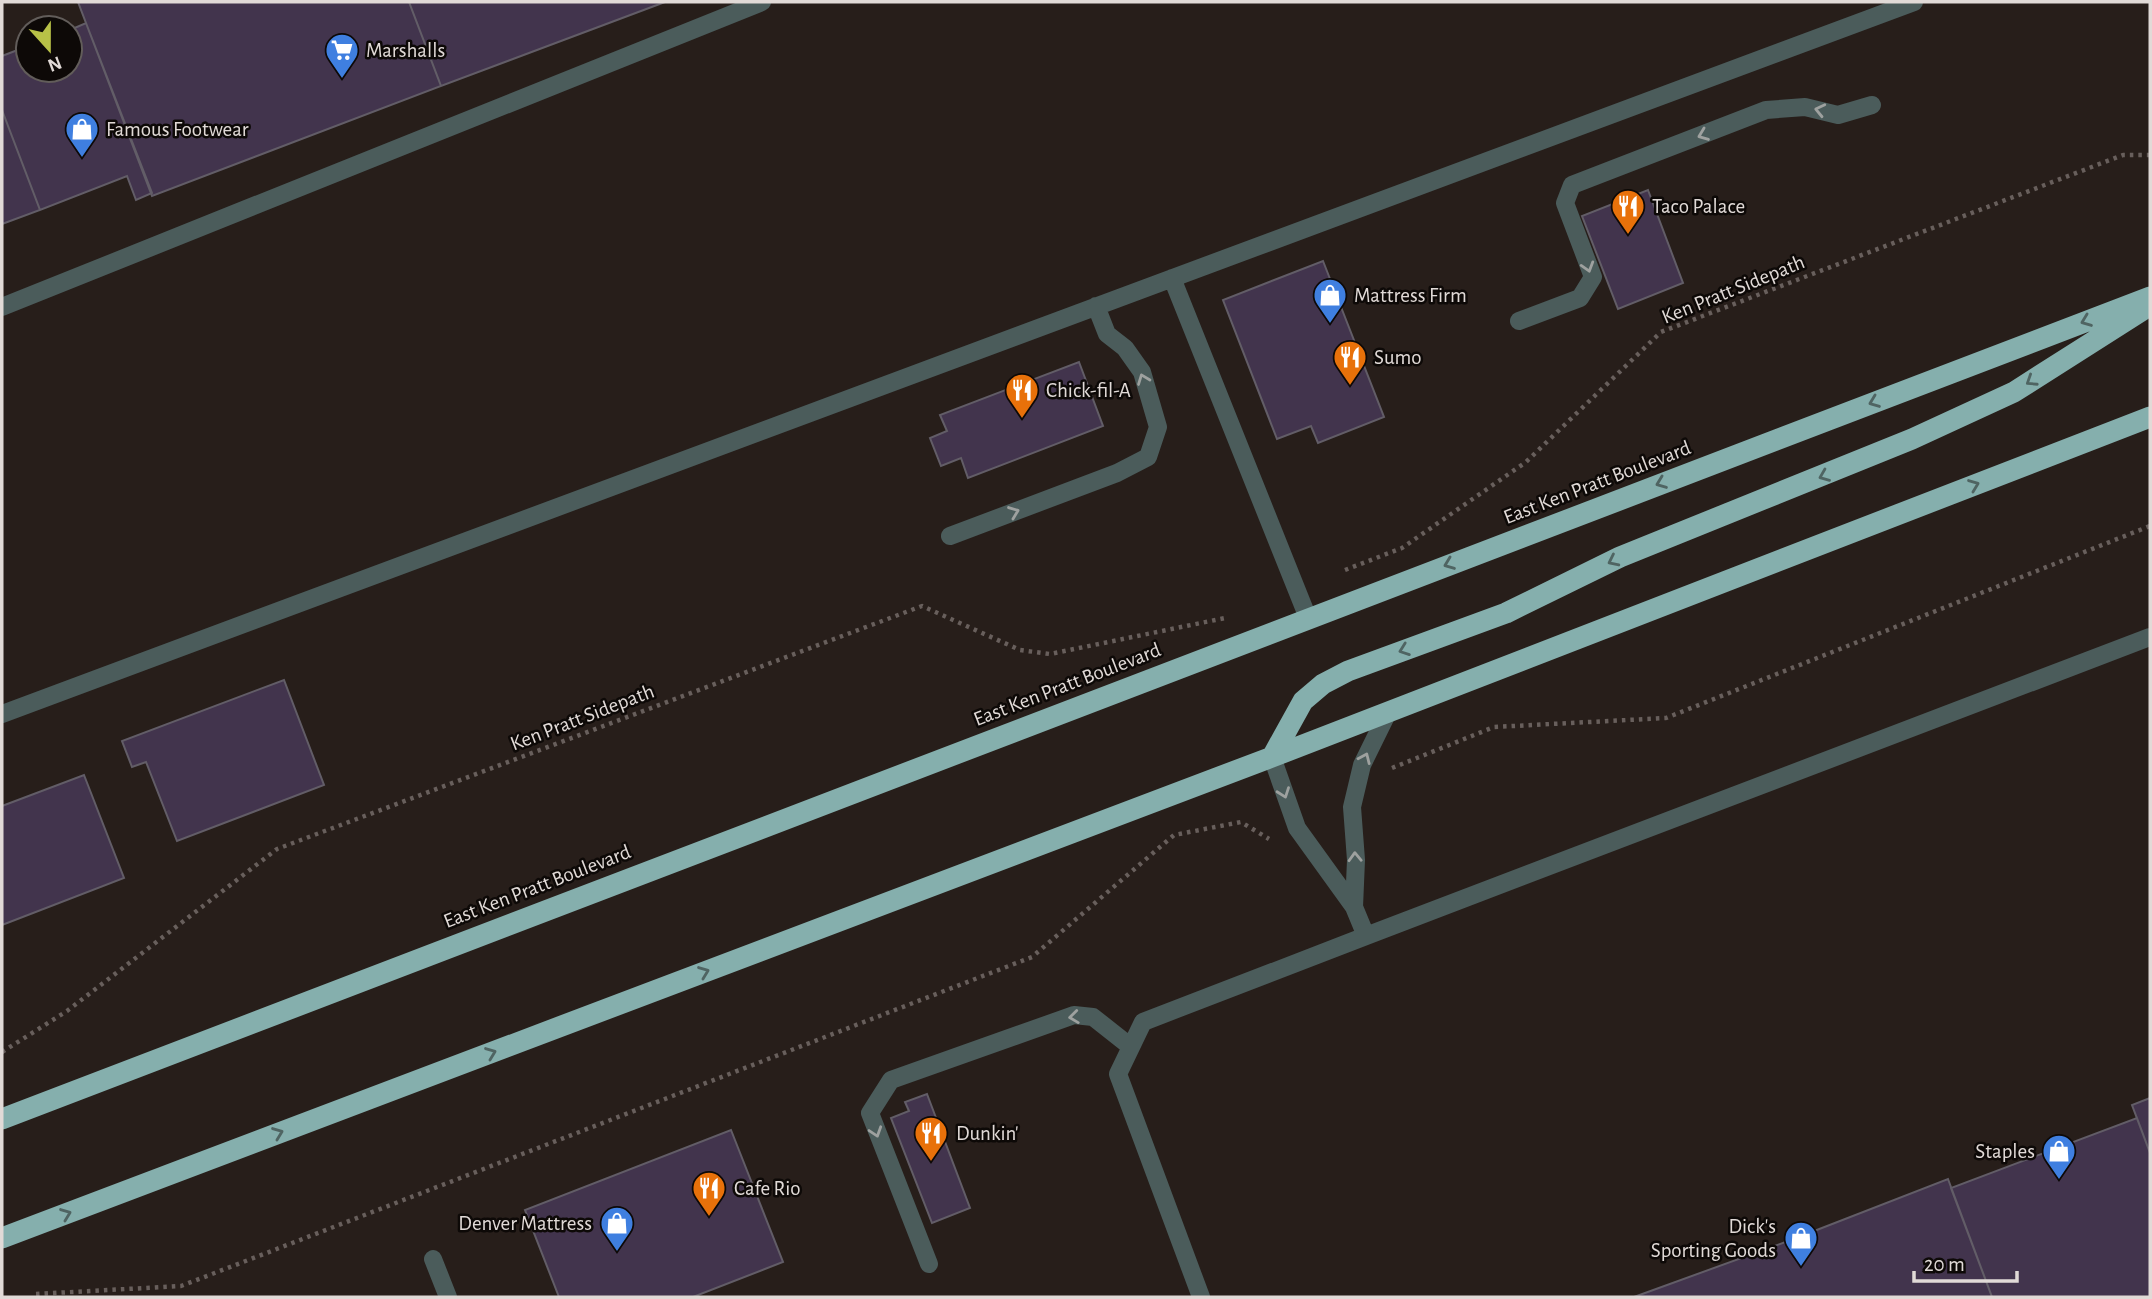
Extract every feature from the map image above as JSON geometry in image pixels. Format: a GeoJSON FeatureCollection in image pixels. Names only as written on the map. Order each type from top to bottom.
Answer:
{"type":"FeatureCollection","features":[{"type":"Feature","properties":{"kind":"highway","name":"East Ken Pratt Boulevard"},"geometry":{"type":"LineString","coordinates":[[2,1119],[2150,297]]}},
{"type":"Feature","properties":{"kind":"highway"},"geometry":{"type":"LineString","coordinates":[[1272,757],[1303,701],[1323,684],[1348,671],[1506,612],[1620,557],[1823,477],[1991,403],[2014,392],[2150,305]]}},
{"type":"Feature","properties":{"kind":"highway"},"geometry":{"type":"LineString","coordinates":[[2,1238],[1272,757],[2150,417]]}},
{"type":"Feature","properties":{"kind":"lane"},"geometry":{"type":"LineString","coordinates":[[2,307],[762,2]]}},
{"type":"Feature","properties":{"kind":"lane"},"geometry":{"type":"LineString","coordinates":[[2,714],[1914,2]]}},
{"type":"Feature","properties":{"kind":"lane"},"geometry":{"type":"LineString","coordinates":[[1519,321],[1580,298],[1593,277],[1565,203],[1572,185],[1766,110],[1805,107],[1838,115],[1871,105]]}},
{"type":"Feature","properties":{"kind":"lane"},"geometry":{"type":"LineString","coordinates":[[1172,278],[1308,618]]}},
{"type":"Feature","properties":{"kind":"lane"},"geometry":{"type":"LineString","coordinates":[[950,536],[1117,473],[1149,457],[1158,427],[1142,372],[1125,348],[1107,334],[1096,306]]}},
{"type":"Feature","properties":{"kind":"lane"},"geometry":{"type":"LineString","coordinates":[[1201,1297],[1118,1074],[1143,1022],[2150,637]]}},
{"type":"Feature","properties":{"kind":"lane"},"geometry":{"type":"LineString","coordinates":[[1354,907],[1356,860],[1352,807],[1362,765],[1388,712]]}},
{"type":"Feature","properties":{"kind":"lane"},"geometry":{"type":"LineString","coordinates":[[1272,757],[1297,828],[1354,907],[1366,936]]}},
{"type":"Feature","properties":{"kind":"lane"},"geometry":{"type":"LineString","coordinates":[[929,1264],[870,1113],[891,1080],[1074,1015],[1093,1017],[1131,1047]]}},
{"type":"Feature","properties":{"kind":"lane"},"geometry":{"type":"LineString","coordinates":[[433,1259],[448,1297]]}},
{"type":"Feature","properties":{"kind":"path","name":"Ken Pratt Sidepath"},"geometry":{"type":"LineString","coordinates":[[1345,570],[1402,548],[1526,462],[1661,332],[2123,155],[2150,155]]}},
{"type":"Feature","properties":{"kind":"path"},"geometry":{"type":"LineString","coordinates":[[1387,778],[1393,766],[1494,727],[1666,718],[2150,526]]}},
{"type":"Feature","properties":{"kind":"path","name":"Ken Pratt Sidepath"},"geometry":{"type":"LineString","coordinates":[[2,1052],[67,1011],[277,849],[922,606],[1020,650],[1049,654],[1226,618]]}},
{"type":"Feature","properties":{"kind":"path"},"geometry":{"type":"LineString","coordinates":[[36,1294],[181,1286],[1032,957],[1174,835],[1241,822],[1269,839]]}},
{"type":"Feature","properties":{"kind":"building"},"geometry":{"type":"Polygon","coordinates":[[[78,2],[409,2],[441,86],[152,196],[78,2]]]}},
{"type":"Feature","properties":{"kind":"building"},"geometry":{"type":"Polygon","coordinates":[[[409,2],[665,2],[441,86],[409,2]]]}},
{"type":"Feature","properties":{"kind":"building"},"geometry":{"type":"Polygon","coordinates":[[[86,23],[152,193],[136,200],[127,176],[40,210],[2,110],[2,56],[14,51],[14,84],[84,84],[86,23]]]}},
{"type":"Feature","properties":{"kind":"building"},"geometry":{"type":"Polygon","coordinates":[[[2,110],[40,210],[2,224],[2,110]]]}},
{"type":"Feature","properties":{"kind":"building"},"geometry":{"type":"Polygon","coordinates":[[[1648,190],[1683,283],[1618,309],[1582,216],[1648,190]]]}},
{"type":"Feature","properties":{"kind":"building"},"geometry":{"type":"Polygon","coordinates":[[[1323,261],[1384,417],[1318,443],[1311,426],[1277,439],[1223,300],[1323,261]]]}},
{"type":"Feature","properties":{"kind":"building","name":"Chick-fil-A"},"geometry":{"type":"Polygon","coordinates":[[[1079,362],[1103,426],[968,478],[961,458],[941,466],[930,438],[947,431],[940,415],[1079,362]]]}},
{"type":"Feature","properties":{"kind":"building"},"geometry":{"type":"Polygon","coordinates":[[[284,680],[324,785],[177,841],[146,762],[132,767],[122,741],[284,680]]]}},
{"type":"Feature","properties":{"kind":"building"},"geometry":{"type":"Polygon","coordinates":[[[84,775],[124,878],[2,925],[2,806],[84,775]]]}},
{"type":"Feature","properties":{"kind":"building","name":"Dunkin'"},"geometry":{"type":"Polygon","coordinates":[[[927,1094],[970,1208],[932,1223],[891,1118],[909,1111],[905,1102],[927,1094]]]}},
{"type":"Feature","properties":{"kind":"building"},"geometry":{"type":"Polygon","coordinates":[[[2150,1098],[2150,1153],[2132,1105],[2150,1098]]]}},
{"type":"Feature","properties":{"kind":"building"},"geometry":{"type":"Polygon","coordinates":[[[2137,1118],[2150,1153],[2150,1297],[1992,1297],[1951,1188],[2137,1118]]]}},
{"type":"Feature","properties":{"kind":"building"},"geometry":{"type":"Polygon","coordinates":[[[731,1130],[783,1262],[693,1297],[559,1297],[525,1210],[731,1130]]]}},
{"type":"Feature","properties":{"kind":"building"},"geometry":{"type":"Polygon","coordinates":[[[1948,1179],[1992,1297],[1634,1297],[1791,1240],[1948,1179]]]}},
{"type":"Feature","properties":{"kind":"place","name":"Marshalls"},"geometry":{"type":"Point","coordinates":[342,80]}},
{"type":"Feature","properties":{"kind":"place","name":"Famous Footwear"},"geometry":{"type":"Point","coordinates":[82,159]}},
{"type":"Feature","properties":{"kind":"place","name":"Taco Palace"},"geometry":{"type":"Point","coordinates":[1628,236]}},
{"type":"Feature","properties":{"kind":"place","name":"Mattress Firm"},"geometry":{"type":"Point","coordinates":[1330,325]}},
{"type":"Feature","properties":{"kind":"place","name":"Sumo"},"geometry":{"type":"Point","coordinates":[1350,387]}},
{"type":"Feature","properties":{"kind":"place","name":"Chick-fil-A"},"geometry":{"type":"Point","coordinates":[1022,420]}},
{"type":"Feature","properties":{"kind":"place","name":"Dunkin'"},"geometry":{"type":"Point","coordinates":[931,1163]}},
{"type":"Feature","properties":{"kind":"place","name":"Staples"},"geometry":{"type":"Point","coordinates":[2059,1181]}},
{"type":"Feature","properties":{"kind":"place","name":"Cafe Rio"},"geometry":{"type":"Point","coordinates":[709,1218]}},
{"type":"Feature","properties":{"kind":"place","name":"Denver Mattress"},"geometry":{"type":"Point","coordinates":[617,1253]}},
{"type":"Feature","properties":{"kind":"place","name":"Dick's Sporting Goods"},"geometry":{"type":"Point","coordinates":[1801,1268]}}]}
